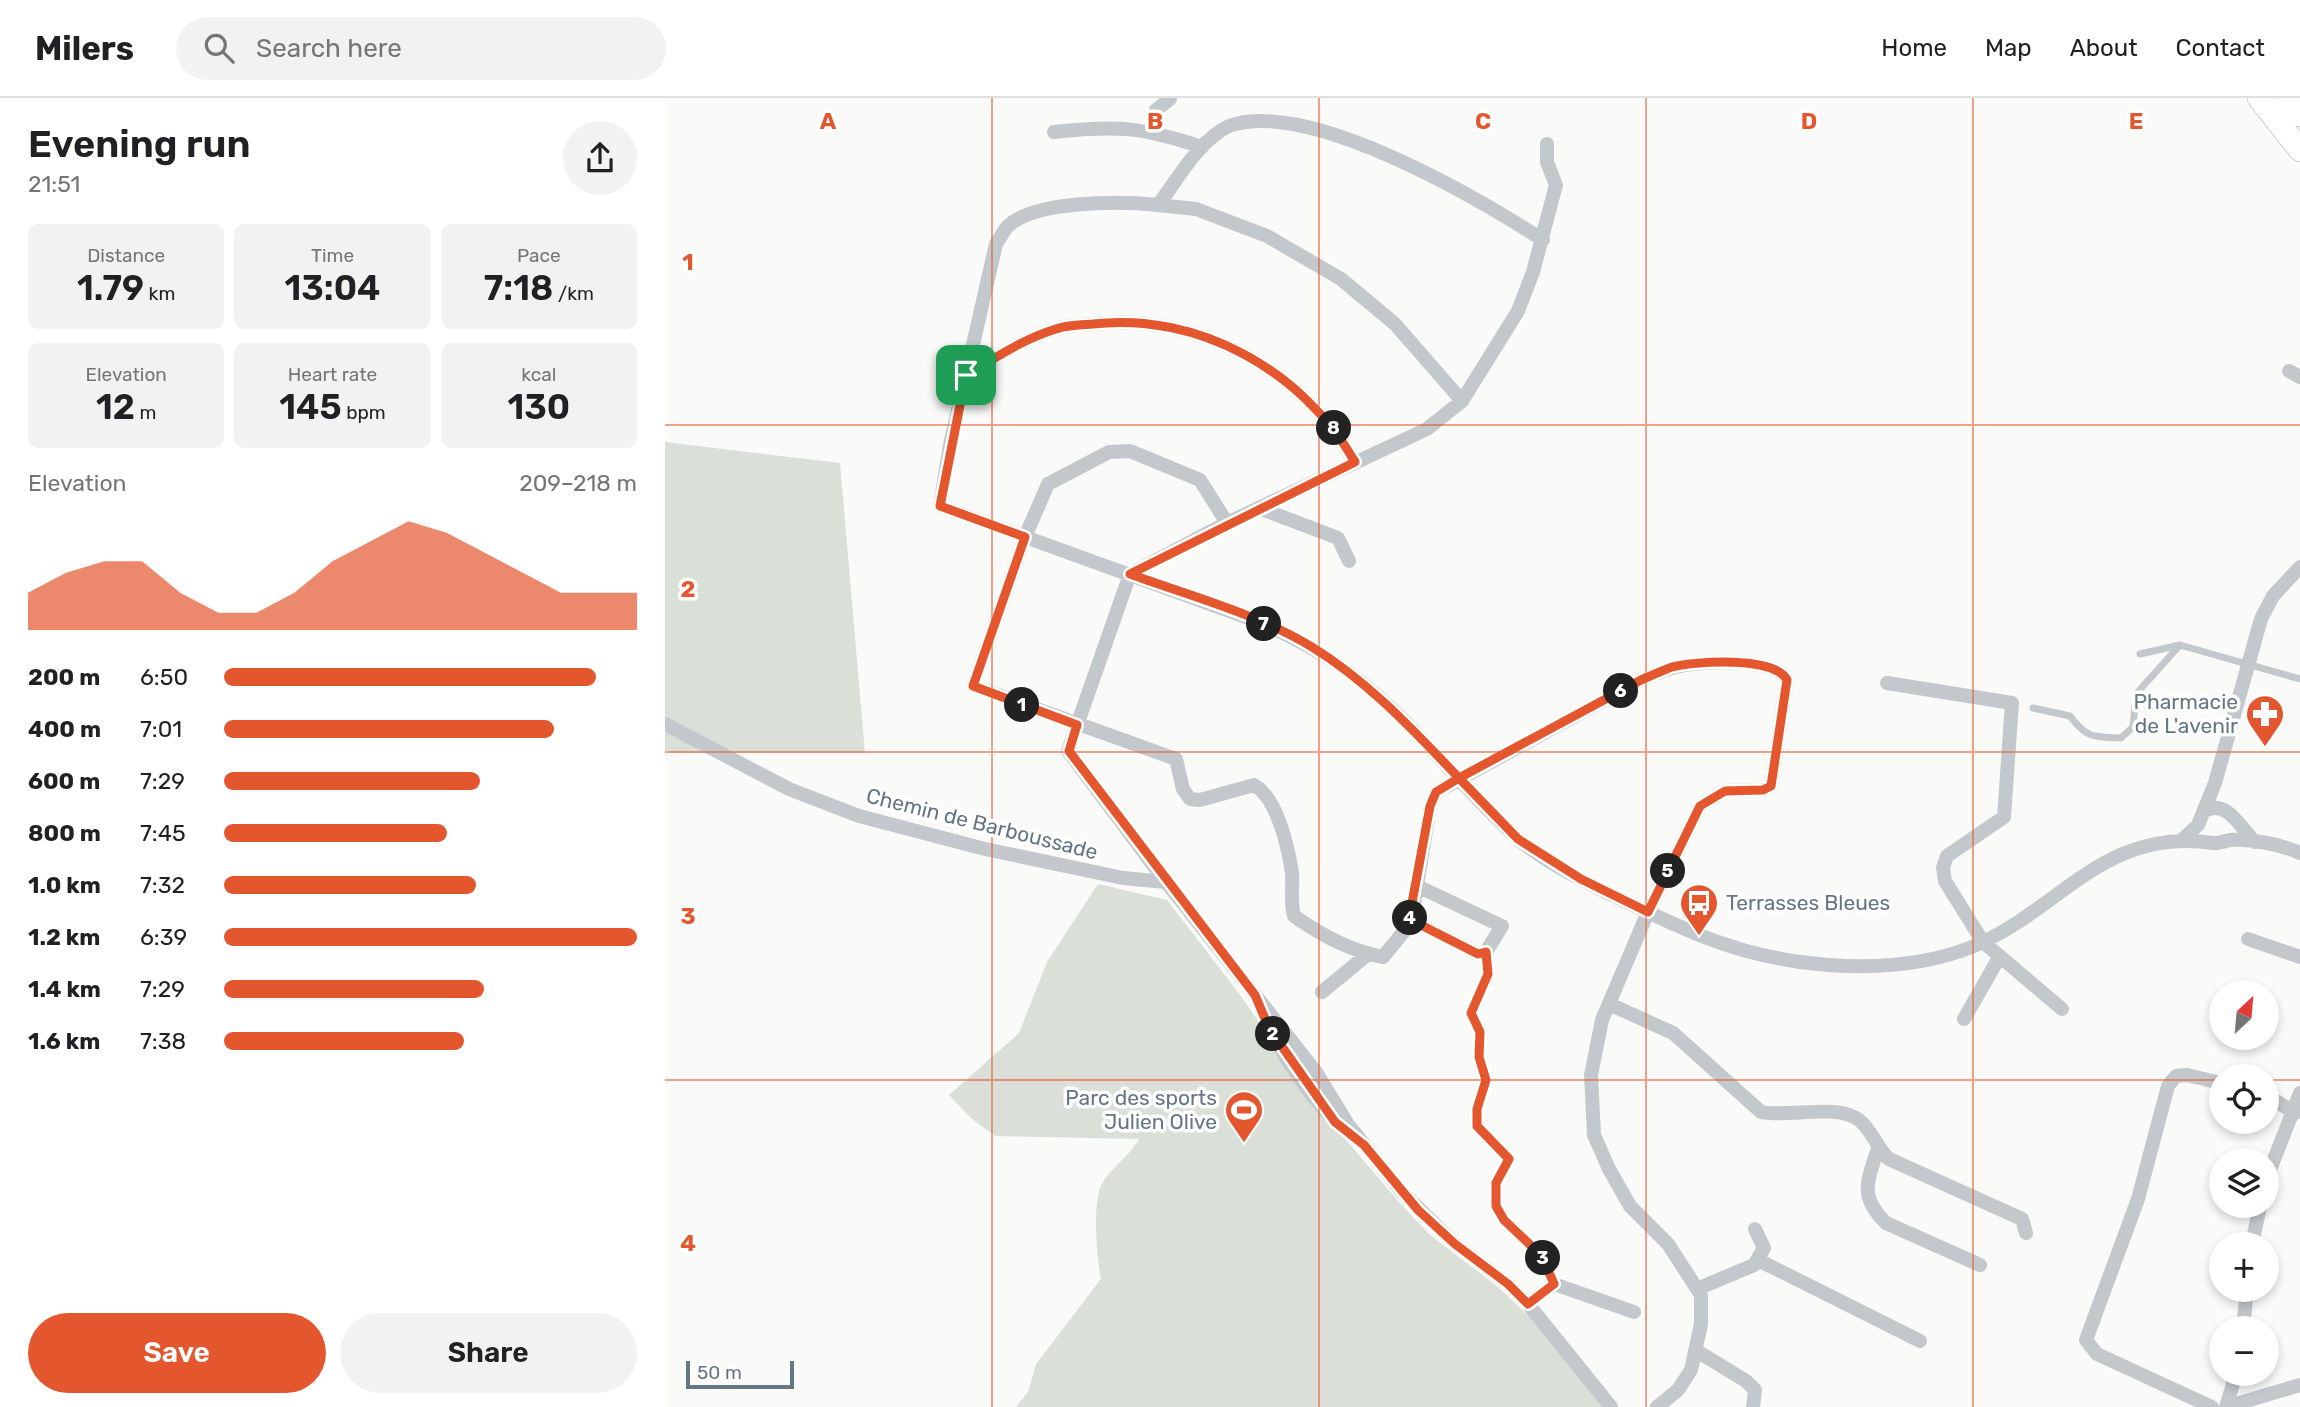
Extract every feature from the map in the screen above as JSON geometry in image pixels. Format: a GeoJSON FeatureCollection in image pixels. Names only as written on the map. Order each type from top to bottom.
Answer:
{"type":"FeatureCollection","features":[{"type":"Feature","properties":{"kind":"main road"},"geometry":{"type":"LineString","coordinates":[[2259,98],[2300,150]]}},
{"type":"Feature","properties":{"kind":"main road"},"geometry":{"type":"LineString","coordinates":[[2285,98],[2300,116]]}},
{"type":"Feature","properties":{"kind":"street"},"geometry":{"type":"LineString","coordinates":[[1154,131],[1156,110],[1170,99]]}},
{"type":"Feature","properties":{"kind":"street"},"geometry":{"type":"LineString","coordinates":[[1158,205],[1202,147],[1226,128],[1246,120],[1268,118],[1307,124],[1388,152],[1457,188],[1543,240]]}},
{"type":"Feature","properties":{"kind":"street"},"geometry":{"type":"LineString","coordinates":[[1054,132],[1104,126],[1154,131],[1202,147]]}},
{"type":"Feature","properties":{"kind":"street"},"geometry":{"type":"LineString","coordinates":[[1547,144],[1547,162],[1556,185],[1543,240],[1518,311],[1462,401],[1427,429],[1227,523],[1130,574],[1069,751],[1166,882],[1255,995],[1269,1028],[1322,1095],[1335,1122],[1364,1145],[1418,1210],[1455,1244],[1508,1284],[1528,1304],[1611,1407]]}},
{"type":"Feature","properties":{"kind":"street"},"geometry":{"type":"LineString","coordinates":[[1462,401],[1395,324],[1341,279],[1267,236],[1196,209],[1158,205],[1061,207],[1027,214],[1008,226],[996,244],[940,506],[1265,624],[1311,646],[1353,676],[1392,710],[1518,839],[1581,879],[1691,934],[1737,950],[1802,962],[1863,966],[1932,959],[1983,942],[2095,866],[2147,847],[2182,840],[2207,841],[2214,844],[2227,840],[2255,842],[2300,853]]}},
{"type":"Feature","properties":{"kind":"street"},"geometry":{"type":"LineString","coordinates":[[966,375],[1019,344],[1059,327],[1112,321],[1158,323],[1204,336],[1244,352],[1276,374],[1338,432],[1355,462]]}},
{"type":"Feature","properties":{"kind":"street"},"geometry":{"type":"LineString","coordinates":[[1227,523],[1200,480],[1130,451],[1109,452],[1048,484],[1025,537],[973,686],[1176,758],[1183,789],[1190,799],[1200,800],[1254,785],[1265,791],[1272,801],[1291,871],[1290,901],[1294,916],[1343,945],[1368,954],[1383,957],[1405,930],[1417,886],[1430,806],[1436,792],[1641,680],[1671,668],[1699,662],[1733,663],[1774,668],[1783,672],[1787,680],[1771,786],[1763,790],[1725,791],[1700,806],[1648,912],[1602,1020],[1591,1075],[1594,1135],[1609,1169],[1630,1206],[1668,1244],[1701,1296],[1702,1324],[1691,1370],[1678,1390],[1657,1407]]}},
{"type":"Feature","properties":{"kind":"street"},"geometry":{"type":"LineString","coordinates":[[1259,508],[1338,538],[1349,562]]}},
{"type":"Feature","properties":{"kind":"street"},"geometry":{"type":"LineString","coordinates":[[2182,840],[2200,818],[2215,783],[2267,608],[2300,566]]}},
{"type":"Feature","properties":{"kind":"street"},"geometry":{"type":"LineString","coordinates":[[1887,683],[2012,703],[2004,817],[1947,856],[1943,868],[1945,881],[1983,942],[2062,1009]]}},
{"type":"Feature","properties":{"kind":"street","name":"Chemin de Barboussade"},"geometry":{"type":"LineString","coordinates":[[665,724],[789,789],[859,816],[997,852],[1123,878],[1166,882]]}},
{"type":"Feature","properties":{"kind":"street"},"geometry":{"type":"LineString","coordinates":[[2215,783],[2230,814],[2232,835],[2227,840]]}},
{"type":"Feature","properties":{"kind":"street"},"geometry":{"type":"LineString","coordinates":[[2200,818],[2218,806],[2230,814],[2255,842]]}},
{"type":"Feature","properties":{"kind":"street"},"geometry":{"type":"LineString","coordinates":[[2200,818],[2199,831],[2207,841]]}},
{"type":"Feature","properties":{"kind":"street"},"geometry":{"type":"LineString","coordinates":[[1409,919],[1478,954],[1486,952],[1502,926],[1417,886]]}},
{"type":"Feature","properties":{"kind":"street"},"geometry":{"type":"LineString","coordinates":[[2248,939],[2300,957]]}},
{"type":"Feature","properties":{"kind":"street"},"geometry":{"type":"LineString","coordinates":[[1322,992],[1368,954]]}},
{"type":"Feature","properties":{"kind":"street"},"geometry":{"type":"LineString","coordinates":[[1964,1019],[2000,956]]}},
{"type":"Feature","properties":{"kind":"street"},"geometry":{"type":"LineString","coordinates":[[1609,1004],[1673,1033],[1761,1112],[1843,1114],[1859,1119],[1878,1149],[1889,1159],[2022,1219],[2026,1233]]}},
{"type":"Feature","properties":{"kind":"street"},"geometry":{"type":"LineString","coordinates":[[2209,1080],[2187,1075],[2176,1076],[2168,1086],[2138,1199],[2086,1340],[2097,1354],[2212,1407]]}},
{"type":"Feature","properties":{"kind":"street"},"geometry":{"type":"LineString","coordinates":[[2279,1150],[2296,1111],[2300,1093]]}},
{"type":"Feature","properties":{"kind":"street"},"geometry":{"type":"LineString","coordinates":[[2279,1102],[2296,1111]]}},
{"type":"Feature","properties":{"kind":"street"},"geometry":{"type":"LineString","coordinates":[[1878,1149],[1867,1180],[1867,1198],[1874,1212],[1886,1223],[1980,1265]]}},
{"type":"Feature","properties":{"kind":"street"},"geometry":{"type":"LineString","coordinates":[[1697,1289],[1754,1265],[1764,1248],[1755,1229]]}},
{"type":"Feature","properties":{"kind":"street"},"geometry":{"type":"LineString","coordinates":[[1758,1260],[1920,1341]]}},
{"type":"Feature","properties":{"kind":"street"},"geometry":{"type":"LineString","coordinates":[[1528,1304],[1554,1284],[1634,1312]]}},
{"type":"Feature","properties":{"kind":"street"},"geometry":{"type":"LineString","coordinates":[[1697,1351],[1746,1381],[1755,1390],[1753,1407]]}},
{"type":"Feature","properties":{"kind":"street"},"geometry":{"type":"LineString","coordinates":[[2226,1407],[2300,1385]]}},
{"type":"Feature","properties":{"kind":"street"},"geometry":{"type":"LineString","coordinates":[[2226,1407],[2232,1386]]}},
{"type":"Feature","properties":{"kind":"lane"},"geometry":{"type":"LineString","coordinates":[[2033,708],[2070,716],[2081,731],[2095,737],[2120,738],[2133,727],[2136,694],[2180,645]]}},
{"type":"Feature","properties":{"kind":"lane"},"geometry":{"type":"LineString","coordinates":[[2140,654],[2180,645],[2300,679]]}},
{"type":"Feature","properties":{"kind":"lane"},"geometry":{"type":"LineString","coordinates":[[1486,952],[1488,974],[1471,1013],[1480,1032],[1479,1057],[1486,1080],[1477,1109],[1477,1126],[1509,1159],[1496,1183],[1496,1206],[1504,1220],[1542,1256],[1554,1284]]}},
{"type":"Feature","properties":{"kind":"shaded area"},"geometry":{"type":"Polygon","coordinates":[[[665,442],[840,463],[865,753],[671,753],[665,750],[665,442]]]}},
{"type":"Feature","properties":{"kind":"shaded area","name":"Parc des sports Julien Olive"},"geometry":{"type":"Polygon","coordinates":[[[1098,884],[1167,900],[1238,992],[1318,1107],[1399,1202],[1430,1235],[1498,1287],[1537,1324],[1602,1407],[1016,1407],[1028,1392],[1036,1364],[1101,1279],[1096,1232],[1098,1195],[1104,1180],[1139,1139],[995,1136],[972,1119],[949,1095],[1019,1033],[1047,962],[1098,884]]]}},
{"type":"Feature","properties":{"kind":"place","name":"Pharmacie de L'avenir"},"geometry":{"type":"Point","coordinates":[2265,748]}},
{"type":"Feature","properties":{"kind":"place","name":"Terrasses Bleues"},"geometry":{"type":"Point","coordinates":[1699,937]}},
{"type":"Feature","properties":{"kind":"place","name":"Parc des sports Julien Olive"},"geometry":{"type":"Point","coordinates":[1244,1144]}},
{"type":"Feature","properties":{"kind":"route"},"geometry":{"type":"LineString","coordinates":[[966,375],[940,506],[1025,537],[973,686],[1077,725],[1069,751],[1166,882],[1255,995],[1269,1028],[1319,1102],[1335,1122],[1364,1145],[1418,1210],[1455,1244],[1508,1284],[1528,1304],[1554,1284],[1542,1256],[1504,1220],[1496,1206],[1496,1183],[1509,1159],[1477,1126],[1477,1109],[1486,1080],[1479,1057],[1480,1032],[1471,1013],[1488,974],[1486,952],[1478,954],[1409,919],[1413,910],[1430,806],[1436,792],[1459,778],[1518,839],[1581,879],[1648,912],[1700,806],[1714,795],[1725,791],[1763,790],[1771,786],[1787,680],[1783,672],[1774,668],[1733,663],[1699,662],[1671,668],[1641,680],[1459,778],[1402,719],[1353,676],[1311,646],[1265,624],[1130,574],[1227,523],[1355,462],[1338,432],[1276,374],[1244,352],[1204,336],[1158,323],[1112,321],[1059,327],[1019,344],[966,375]]}}]}
